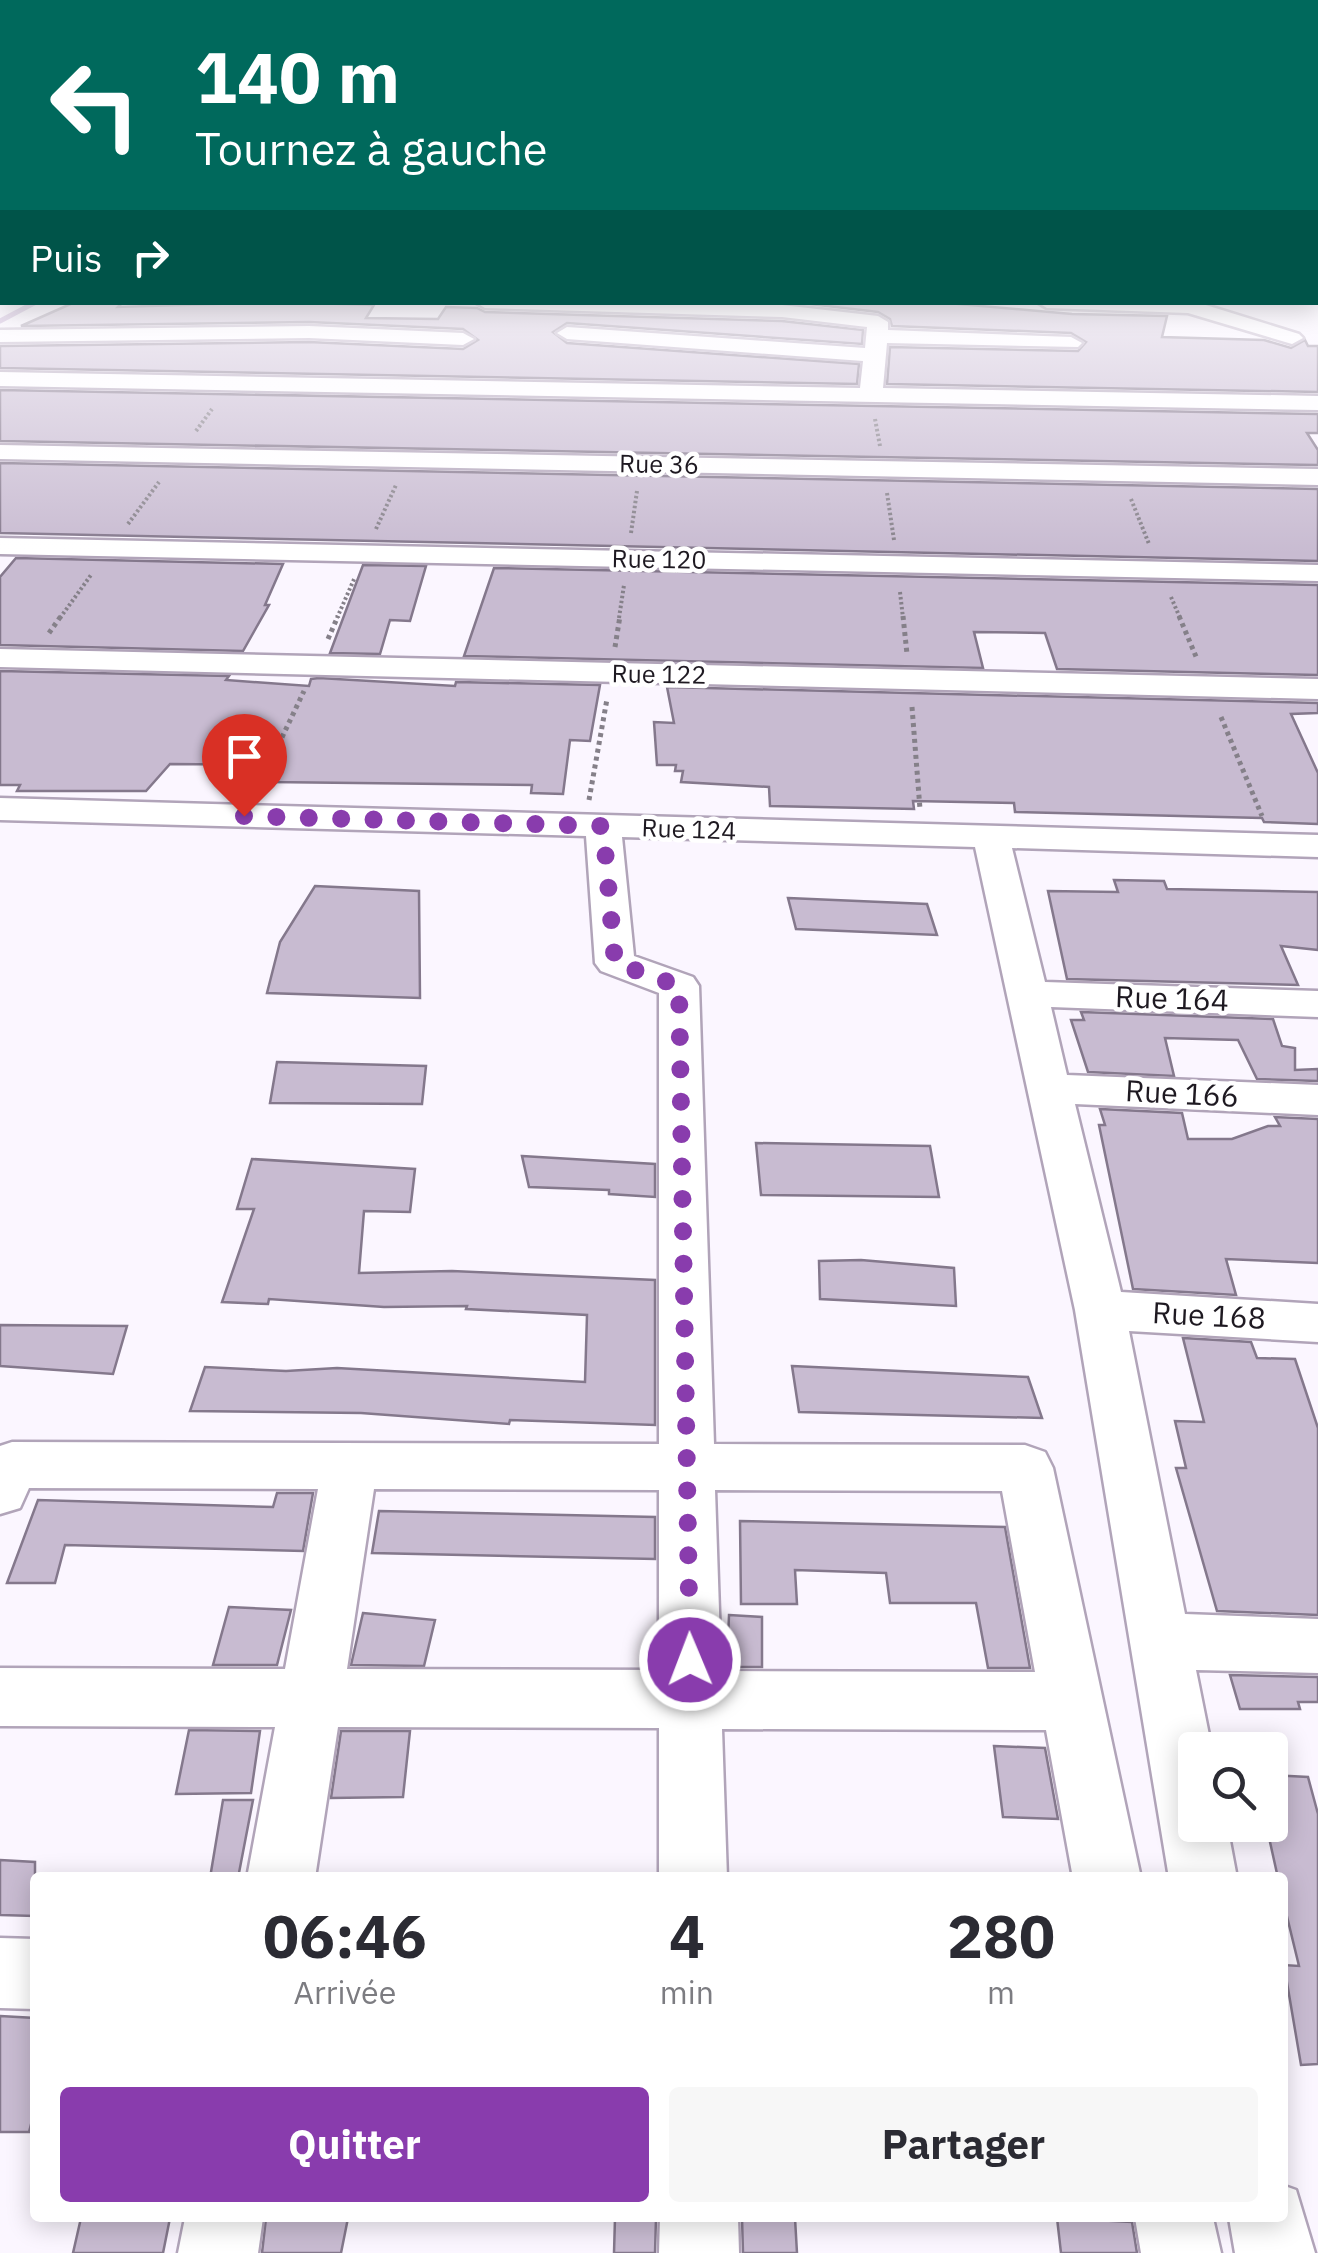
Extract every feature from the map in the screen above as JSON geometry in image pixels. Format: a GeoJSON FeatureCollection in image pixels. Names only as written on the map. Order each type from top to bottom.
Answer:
{"type":"FeatureCollection","features":[{"type":"Feature","properties":{"kind":"street"},"geometry":{"type":"LineString","coordinates":[[406,344],[665,366],[871,394],[1081,371]]}},
{"type":"Feature","properties":{"kind":"street"},"geometry":{"type":"LineString","coordinates":[[461,351],[464,344]]}},
{"type":"Feature","properties":{"kind":"street"},"geometry":{"type":"LineString","coordinates":[[588,344],[665,366],[876,345],[1318,402]]}},
{"type":"Feature","properties":{"kind":"street"},"geometry":{"type":"LineString","coordinates":[[665,366],[675,344]]}},
{"type":"Feature","properties":{"kind":"street"},"geometry":{"type":"LineString","coordinates":[[1070,344],[1081,371]]}},
{"type":"Feature","properties":{"kind":"street"},"geometry":{"type":"LineString","coordinates":[[871,394],[876,345]]}},
{"type":"Feature","properties":{"kind":"street"},"geometry":{"type":"LineString","coordinates":[[0,379],[461,351]]}},
{"type":"Feature","properties":{"kind":"street","name":"Rue 36"},"geometry":{"type":"LineString","coordinates":[[0,452],[1318,477]]}},
{"type":"Feature","properties":{"kind":"street","name":"Rue 120"},"geometry":{"type":"LineString","coordinates":[[0,546],[1318,572]]}},
{"type":"Feature","properties":{"kind":"street","name":"Rue 122"},"geometry":{"type":"LineString","coordinates":[[0,658],[1318,690]]}},
{"type":"Feature","properties":{"kind":"street","name":"Rue 124"},"geometry":{"type":"LineString","coordinates":[[0,809],[1318,846]]}},
{"type":"Feature","properties":{"kind":"street"},"geometry":{"type":"LineString","coordinates":[[594,826],[615,963],[679,986],[693,1872]]}},
{"type":"Feature","properties":{"kind":"street"},"geometry":{"type":"LineString","coordinates":[[991,837],[1100,1310],[1202,1872]]}},
{"type":"Feature","properties":{"kind":"street","name":"Rue 164"},"geometry":{"type":"LineString","coordinates":[[1026,994],[1318,1004]]}},
{"type":"Feature","properties":{"kind":"street","name":"Rue 166"},"geometry":{"type":"LineString","coordinates":[[1046,1088],[1318,1100]]}},
{"type":"Feature","properties":{"kind":"street","name":"Rue 168"},"geometry":{"type":"LineString","coordinates":[[1100,1310],[1318,1323]]}},
{"type":"Feature","properties":{"kind":"street"},"geometry":{"type":"LineString","coordinates":[[0,1491],[12,1465],[1025,1468],[1106,1872]]}},
{"type":"Feature","properties":{"kind":"street"},"geometry":{"type":"LineString","coordinates":[[282,1872],[350,1466]]}},
{"type":"Feature","properties":{"kind":"street"},"geometry":{"type":"LineString","coordinates":[[1158,1640],[1318,1646]]}},
{"type":"Feature","properties":{"kind":"street"},"geometry":{"type":"LineString","coordinates":[[0,1697],[1072,1701]]}},
{"type":"Feature","properties":{"kind":"street"},"geometry":{"type":"LineString","coordinates":[[0,1972],[30,1974]]}},
{"type":"Feature","properties":{"kind":"street"},"geometry":{"type":"LineString","coordinates":[[218,2253],[223,2222]]}},
{"type":"Feature","properties":{"kind":"street"},"geometry":{"type":"LineString","coordinates":[[699,2222],[700,2253]]}},
{"type":"Feature","properties":{"kind":"street"},"geometry":{"type":"LineString","coordinates":[[1175,2222],[1181,2253]]}},
{"type":"Feature","properties":{"kind":"street"},"geometry":{"type":"LineString","coordinates":[[1269,2222],[1275,2253]]}},
{"type":"Feature","properties":{"kind":"path"},"geometry":{"type":"LineString","coordinates":[[871,394],[897,564],[922,835]]}},
{"type":"Feature","properties":{"kind":"path"},"geometry":{"type":"LineString","coordinates":[[244,816],[408,460]]}},
{"type":"Feature","properties":{"kind":"path"},"geometry":{"type":"LineString","coordinates":[[594,826],[640,464]]}},
{"type":"Feature","properties":{"kind":"path"},"geometry":{"type":"LineString","coordinates":[[1121,473],[1274,845]]}},
{"type":"Feature","properties":{"kind":"building"},"geometry":{"type":"Polygon","coordinates":[[[356,344],[463,349],[471,344],[583,344],[859,364],[857,384],[0,368],[0,346],[356,344]]]}},
{"type":"Feature","properties":{"kind":"building"},"geometry":{"type":"Polygon","coordinates":[[[1084,344],[1318,346],[1318,392],[887,384],[890,347],[1078,351],[1084,344]]]}},
{"type":"Feature","properties":{"kind":"building"},"geometry":{"type":"Polygon","coordinates":[[[0,390],[1318,414],[1318,433],[1307,433],[1318,450],[1318,465],[0,441],[0,390]]]}},
{"type":"Feature","properties":{"kind":"building"},"geometry":{"type":"Polygon","coordinates":[[[0,463],[1318,489],[1318,561],[0,533],[0,463]]]}},
{"type":"Feature","properties":{"kind":"building"},"geometry":{"type":"Polygon","coordinates":[[[16,558],[283,564],[265,605],[269,605],[243,651],[0,645],[0,577],[16,558]]]}},
{"type":"Feature","properties":{"kind":"building"},"geometry":{"type":"Polygon","coordinates":[[[363,565],[426,566],[410,621],[390,620],[380,654],[330,653],[363,565]]]}},
{"type":"Feature","properties":{"kind":"building"},"geometry":{"type":"Polygon","coordinates":[[[494,568],[1318,585],[1318,675],[1057,669],[1045,633],[974,632],[983,668],[464,656],[494,568]]]}},
{"type":"Feature","properties":{"kind":"building"},"geometry":{"type":"Polygon","coordinates":[[[0,671],[229,676],[226,680],[309,686],[311,679],[319,678],[455,686],[456,682],[600,685],[590,741],[570,740],[563,794],[531,793],[532,785],[270,782],[277,765],[170,764],[146,791],[17,791],[20,785],[0,785],[0,671]]]}},
{"type":"Feature","properties":{"kind":"building"},"geometry":{"type":"Polygon","coordinates":[[[667,687],[1318,703],[1318,713],[1291,714],[1318,773],[1318,824],[1264,822],[1262,818],[1015,812],[1014,803],[913,801],[914,809],[770,806],[769,787],[681,782],[683,771],[675,771],[676,765],[657,765],[654,722],[674,723],[667,687]]]}},
{"type":"Feature","properties":{"kind":"building"},"geometry":{"type":"Polygon","coordinates":[[[1114,880],[1164,881],[1167,889],[1318,892],[1318,950],[1281,946],[1298,985],[1067,979],[1048,891],[1118,892],[1114,880]]]}},
{"type":"Feature","properties":{"kind":"building"},"geometry":{"type":"Polygon","coordinates":[[[315,886],[419,891],[420,998],[267,993],[280,942],[315,886]]]}},
{"type":"Feature","properties":{"kind":"building"},"geometry":{"type":"Polygon","coordinates":[[[788,898],[927,904],[937,935],[796,929],[788,898]]]}},
{"type":"Feature","properties":{"kind":"building"},"geometry":{"type":"Polygon","coordinates":[[[1081,1012],[1273,1019],[1282,1046],[1295,1048],[1295,1070],[1318,1069],[1318,1081],[1257,1079],[1238,1040],[1165,1038],[1174,1076],[1088,1072],[1071,1020],[1084,1020],[1081,1012]]]}},
{"type":"Feature","properties":{"kind":"building"},"geometry":{"type":"Polygon","coordinates":[[[277,1062],[426,1066],[422,1104],[270,1103],[277,1062]]]}},
{"type":"Feature","properties":{"kind":"building"},"geometry":{"type":"Polygon","coordinates":[[[1100,1109],[1182,1113],[1188,1139],[1232,1139],[1268,1126],[1280,1126],[1275,1117],[1318,1119],[1318,1263],[1226,1259],[1236,1295],[1133,1289],[1099,1125],[1105,1125],[1100,1109]]]}},
{"type":"Feature","properties":{"kind":"building"},"geometry":{"type":"Polygon","coordinates":[[[756,1143],[930,1146],[939,1197],[761,1195],[756,1143]]]}},
{"type":"Feature","properties":{"kind":"building"},"geometry":{"type":"Polygon","coordinates":[[[522,1156],[655,1164],[655,1197],[609,1194],[609,1190],[529,1187],[522,1156]]]}},
{"type":"Feature","properties":{"kind":"building"},"geometry":{"type":"Polygon","coordinates":[[[252,1159],[415,1169],[410,1212],[364,1211],[359,1273],[452,1271],[655,1280],[655,1425],[510,1420],[509,1424],[361,1413],[190,1411],[205,1367],[286,1371],[337,1368],[585,1382],[587,1315],[466,1309],[467,1306],[384,1307],[269,1299],[268,1304],[222,1302],[254,1209],[237,1209],[252,1159]]]}},
{"type":"Feature","properties":{"kind":"building"},"geometry":{"type":"Polygon","coordinates":[[[861,1260],[954,1268],[956,1306],[820,1299],[819,1261],[861,1260]]]}},
{"type":"Feature","properties":{"kind":"building"},"geometry":{"type":"Polygon","coordinates":[[[0,1325],[127,1326],[113,1374],[0,1366],[0,1325]]]}},
{"type":"Feature","properties":{"kind":"building"},"geometry":{"type":"Polygon","coordinates":[[[1183,1338],[1251,1342],[1257,1358],[1295,1359],[1318,1428],[1318,1615],[1217,1611],[1176,1468],[1186,1468],[1175,1421],[1204,1422],[1183,1338]]]}},
{"type":"Feature","properties":{"kind":"building"},"geometry":{"type":"Polygon","coordinates":[[[792,1366],[1028,1377],[1042,1418],[799,1412],[792,1366]]]}},
{"type":"Feature","properties":{"kind":"building"},"geometry":{"type":"Polygon","coordinates":[[[277,1493],[313,1493],[303,1551],[65,1545],[55,1583],[7,1583],[38,1500],[273,1507],[277,1493]]]}},
{"type":"Feature","properties":{"kind":"building"},"geometry":{"type":"Polygon","coordinates":[[[379,1511],[655,1517],[655,1559],[372,1553],[379,1511]]]}},
{"type":"Feature","properties":{"kind":"building"},"geometry":{"type":"Polygon","coordinates":[[[740,1521],[1005,1527],[1030,1668],[988,1668],[976,1603],[890,1603],[886,1573],[795,1570],[797,1604],[741,1604],[740,1521]]]}},
{"type":"Feature","properties":{"kind":"building"},"geometry":{"type":"Polygon","coordinates":[[[229,1607],[291,1610],[277,1665],[213,1665],[229,1607]]]}},
{"type":"Feature","properties":{"kind":"building"},"geometry":{"type":"Polygon","coordinates":[[[363,1613],[435,1620],[424,1666],[351,1665],[363,1613]]]}},
{"type":"Feature","properties":{"kind":"building"},"geometry":{"type":"Polygon","coordinates":[[[729,1615],[762,1617],[762,1667],[727,1667],[729,1615]]]}},
{"type":"Feature","properties":{"kind":"building"},"geometry":{"type":"Polygon","coordinates":[[[1230,1675],[1318,1677],[1318,1702],[1298,1702],[1300,1709],[1240,1709],[1230,1675]]]}},
{"type":"Feature","properties":{"kind":"building"},"geometry":{"type":"Polygon","coordinates":[[[189,1730],[260,1731],[251,1793],[176,1794],[189,1730]]]}},
{"type":"Feature","properties":{"kind":"building"},"geometry":{"type":"Polygon","coordinates":[[[341,1731],[410,1731],[403,1797],[331,1798],[341,1731]]]}},
{"type":"Feature","properties":{"kind":"building"},"geometry":{"type":"Polygon","coordinates":[[[994,1746],[1045,1748],[1058,1819],[1003,1817],[994,1746]]]}},
{"type":"Feature","properties":{"kind":"building"},"geometry":{"type":"Polygon","coordinates":[[[1288,1776],[1308,1777],[1318,1814],[1318,2064],[1301,2065],[1288,1989],[1288,1965],[1299,1966],[1288,1921],[1288,1872],[1277,1872],[1270,1842],[1288,1842],[1288,1776]]]}},
{"type":"Feature","properties":{"kind":"building"},"geometry":{"type":"Polygon","coordinates":[[[223,1800],[253,1800],[239,1872],[211,1872],[223,1800]]]}},
{"type":"Feature","properties":{"kind":"building"},"geometry":{"type":"Polygon","coordinates":[[[0,1860],[35,1862],[35,1872],[30,1872],[30,1916],[0,1915],[0,1860]]]}},
{"type":"Feature","properties":{"kind":"building"},"geometry":{"type":"Polygon","coordinates":[[[0,2016],[30,2018],[29,2132],[0,2132],[0,2016]]]}},
{"type":"Feature","properties":{"kind":"building"},"geometry":{"type":"Polygon","coordinates":[[[80,2222],[169,2222],[163,2253],[73,2253],[80,2222]]]}},
{"type":"Feature","properties":{"kind":"building"},"geometry":{"type":"Polygon","coordinates":[[[266,2222],[347,2222],[341,2253],[262,2253],[266,2222]]]}},
{"type":"Feature","properties":{"kind":"building"},"geometry":{"type":"Polygon","coordinates":[[[615,2222],[656,2222],[655,2253],[614,2253],[615,2222]]]}},
{"type":"Feature","properties":{"kind":"building"},"geometry":{"type":"Polygon","coordinates":[[[742,2222],[795,2222],[797,2253],[743,2253],[742,2222]]]}},
{"type":"Feature","properties":{"kind":"building"},"geometry":{"type":"Polygon","coordinates":[[[1057,2222],[1132,2222],[1137,2253],[1061,2253],[1057,2222]]]}},
{"type":"Feature","properties":{"kind":"route"},"geometry":{"type":"LineString","coordinates":[[244,816],[603,826],[615,963],[679,986],[690,1660]]}}]}
